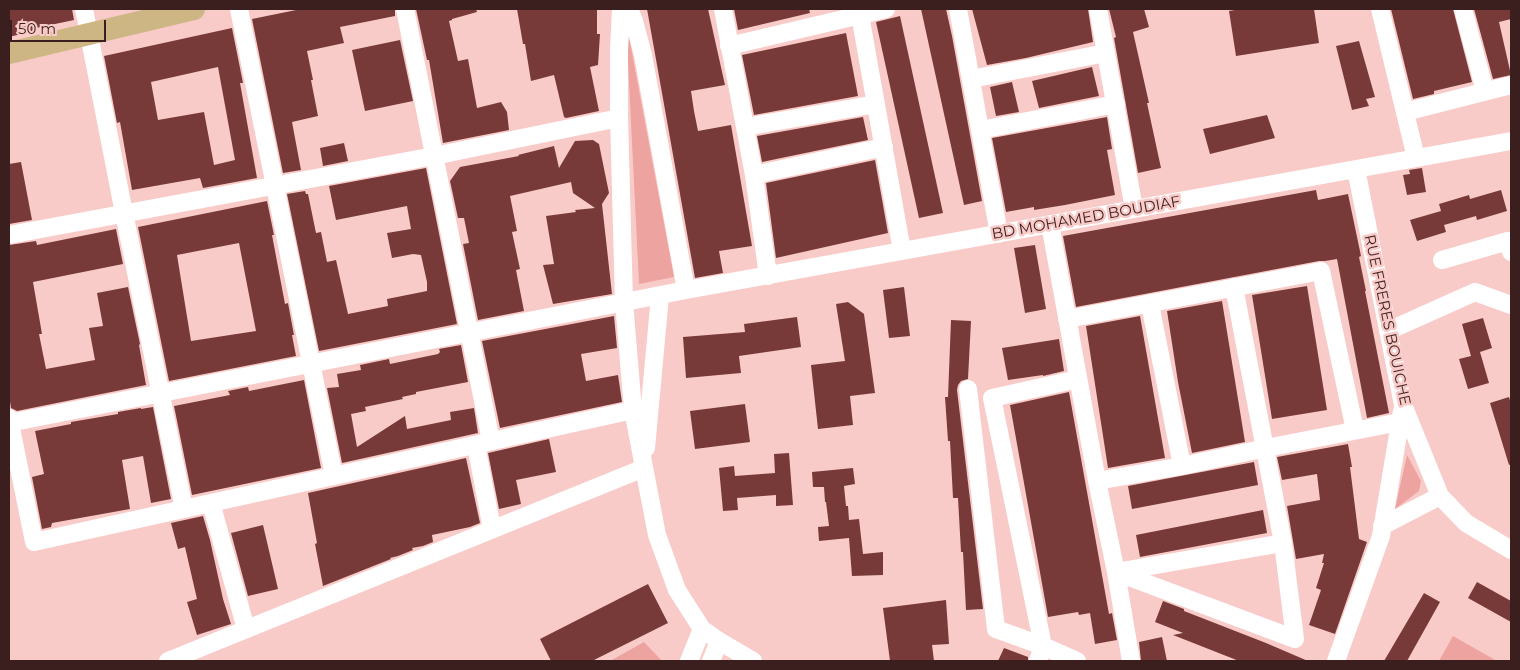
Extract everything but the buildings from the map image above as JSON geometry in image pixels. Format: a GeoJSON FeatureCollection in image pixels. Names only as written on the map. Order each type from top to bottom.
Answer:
{"type":"FeatureCollection","features":[{"type":"Feature","properties":{"kind":"main road"},"geometry":{"type":"LineString","coordinates":[[9,53],[194,9]]}},
{"type":"Feature","properties":{"kind":"street"},"geometry":{"type":"LineString","coordinates":[[84,9],[184,509]]}},
{"type":"Feature","properties":{"kind":"street"},"geometry":{"type":"LineString","coordinates":[[239,9],[334,476]]}},
{"type":"Feature","properties":{"kind":"street"},"geometry":{"type":"LineString","coordinates":[[405,9],[469,332],[492,529]]}},
{"type":"Feature","properties":{"kind":"street"},"geometry":{"type":"LineString","coordinates":[[622,9],[619,51],[619,118],[624,302],[633,410],[657,535],[677,590],[702,628],[714,651],[730,661]]}},
{"type":"Feature","properties":{"kind":"street"},"geometry":{"type":"LineString","coordinates":[[629,9],[634,21],[642,55],[686,290]]}},
{"type":"Feature","properties":{"kind":"street"},"geometry":{"type":"LineString","coordinates":[[723,9],[754,175],[768,276]]}},
{"type":"Feature","properties":{"kind":"street"},"geometry":{"type":"LineString","coordinates":[[729,46],[886,9]]}},
{"type":"Feature","properties":{"kind":"street"},"geometry":{"type":"LineString","coordinates":[[958,9],[999,234]]}},
{"type":"Feature","properties":{"kind":"street"},"geometry":{"type":"LineString","coordinates":[[1098,9],[1134,209]]}},
{"type":"Feature","properties":{"kind":"street"},"geometry":{"type":"LineString","coordinates":[[1380,9],[1416,158]]}},
{"type":"Feature","properties":{"kind":"street"},"geometry":{"type":"LineString","coordinates":[[1464,9],[1485,91]]}},
{"type":"Feature","properties":{"kind":"street"},"geometry":{"type":"LineString","coordinates":[[860,15],[902,251]]}},
{"type":"Feature","properties":{"kind":"street"},"geometry":{"type":"LineString","coordinates":[[971,79],[1106,53]]}},
{"type":"Feature","properties":{"kind":"street"},"geometry":{"type":"LineString","coordinates":[[1405,112],[1511,85]]}},
{"type":"Feature","properties":{"kind":"street"},"geometry":{"type":"LineString","coordinates":[[745,127],[876,104]]}},
{"type":"Feature","properties":{"kind":"street"},"geometry":{"type":"LineString","coordinates":[[980,130],[1116,104]]}},
{"type":"Feature","properties":{"kind":"street"},"geometry":{"type":"LineString","coordinates":[[9,235],[434,156],[619,118]]}},
{"type":"Feature","properties":{"kind":"street","name":"BD MOHAMED BOUDIAF"},"geometry":{"type":"LineString","coordinates":[[9,421],[686,290],[1511,141]]}},
{"type":"Feature","properties":{"kind":"street"},"geometry":{"type":"LineString","coordinates":[[754,175],[884,147]]}},
{"type":"Feature","properties":{"kind":"street","name":"RUE FRERES BOUICHE"},"geometry":{"type":"LineString","coordinates":[[1356,169],[1388,331],[1401,413],[1440,496],[1466,522],[1511,550]]}},
{"type":"Feature","properties":{"kind":"street"},"geometry":{"type":"LineString","coordinates":[[1050,224],[1097,481],[1116,572],[1130,661]]}},
{"type":"Feature","properties":{"kind":"street"},"geometry":{"type":"LineString","coordinates":[[1442,260],[1508,241],[1511,252]]}},
{"type":"Feature","properties":{"kind":"street"},"geometry":{"type":"LineString","coordinates":[[1067,319],[1322,271],[1355,430]]}},
{"type":"Feature","properties":{"kind":"street"},"geometry":{"type":"LineString","coordinates":[[1116,572],[1295,639],[1283,543],[1234,287]]}},
{"type":"Feature","properties":{"kind":"street"},"geometry":{"type":"LineString","coordinates":[[1388,331],[1475,292],[1511,305]]}},
{"type":"Feature","properties":{"kind":"street"},"geometry":{"type":"LineString","coordinates":[[644,468],[660,296]]}},
{"type":"Feature","properties":{"kind":"street"},"geometry":{"type":"LineString","coordinates":[[1150,304],[1182,466]]}},
{"type":"Feature","properties":{"kind":"street"},"geometry":{"type":"LineString","coordinates":[[1041,654],[992,398],[1078,379]]}},
{"type":"Feature","properties":{"kind":"street"},"geometry":{"type":"LineString","coordinates":[[968,389],[996,629],[1041,654],[1077,661]]}},
{"type":"Feature","properties":{"kind":"street"},"geometry":{"type":"LineString","coordinates":[[9,421],[34,542],[633,410]]}},
{"type":"Feature","properties":{"kind":"street"},"geometry":{"type":"LineString","coordinates":[[1097,481],[1182,466],[1355,430],[1401,413],[1381,536],[1336,661]]}},
{"type":"Feature","properties":{"kind":"street"},"geometry":{"type":"LineString","coordinates":[[168,661],[644,468]]}},
{"type":"Feature","properties":{"kind":"street"},"geometry":{"type":"LineString","coordinates":[[1382,526],[1440,496]]}},
{"type":"Feature","properties":{"kind":"street"},"geometry":{"type":"LineString","coordinates":[[211,503],[246,630]]}},
{"type":"Feature","properties":{"kind":"street"},"geometry":{"type":"LineString","coordinates":[[1116,572],[1283,543]]}},
{"type":"Feature","properties":{"kind":"street"},"geometry":{"type":"LineString","coordinates":[[689,661],[702,628]]}},
{"type":"Feature","properties":{"kind":"street"},"geometry":{"type":"LineString","coordinates":[[714,651],[753,661]]}},
{"type":"Feature","properties":{"kind":"shaded area"},"geometry":{"type":"Polygon","coordinates":[[[626,21],[674,277],[639,284],[626,21]]]}},
{"type":"Feature","properties":{"kind":"shaded area"},"geometry":{"type":"Polygon","coordinates":[[[1407,455],[1421,481],[1419,491],[1395,509],[1407,455]]]}},
{"type":"Feature","properties":{"kind":"shaded area"},"geometry":{"type":"Polygon","coordinates":[[[1453,636],[1497,661],[1439,661],[1453,636]]]}},
{"type":"Feature","properties":{"kind":"shaded area"},"geometry":{"type":"Polygon","coordinates":[[[644,642],[662,661],[610,661],[644,642]]]}}]}
